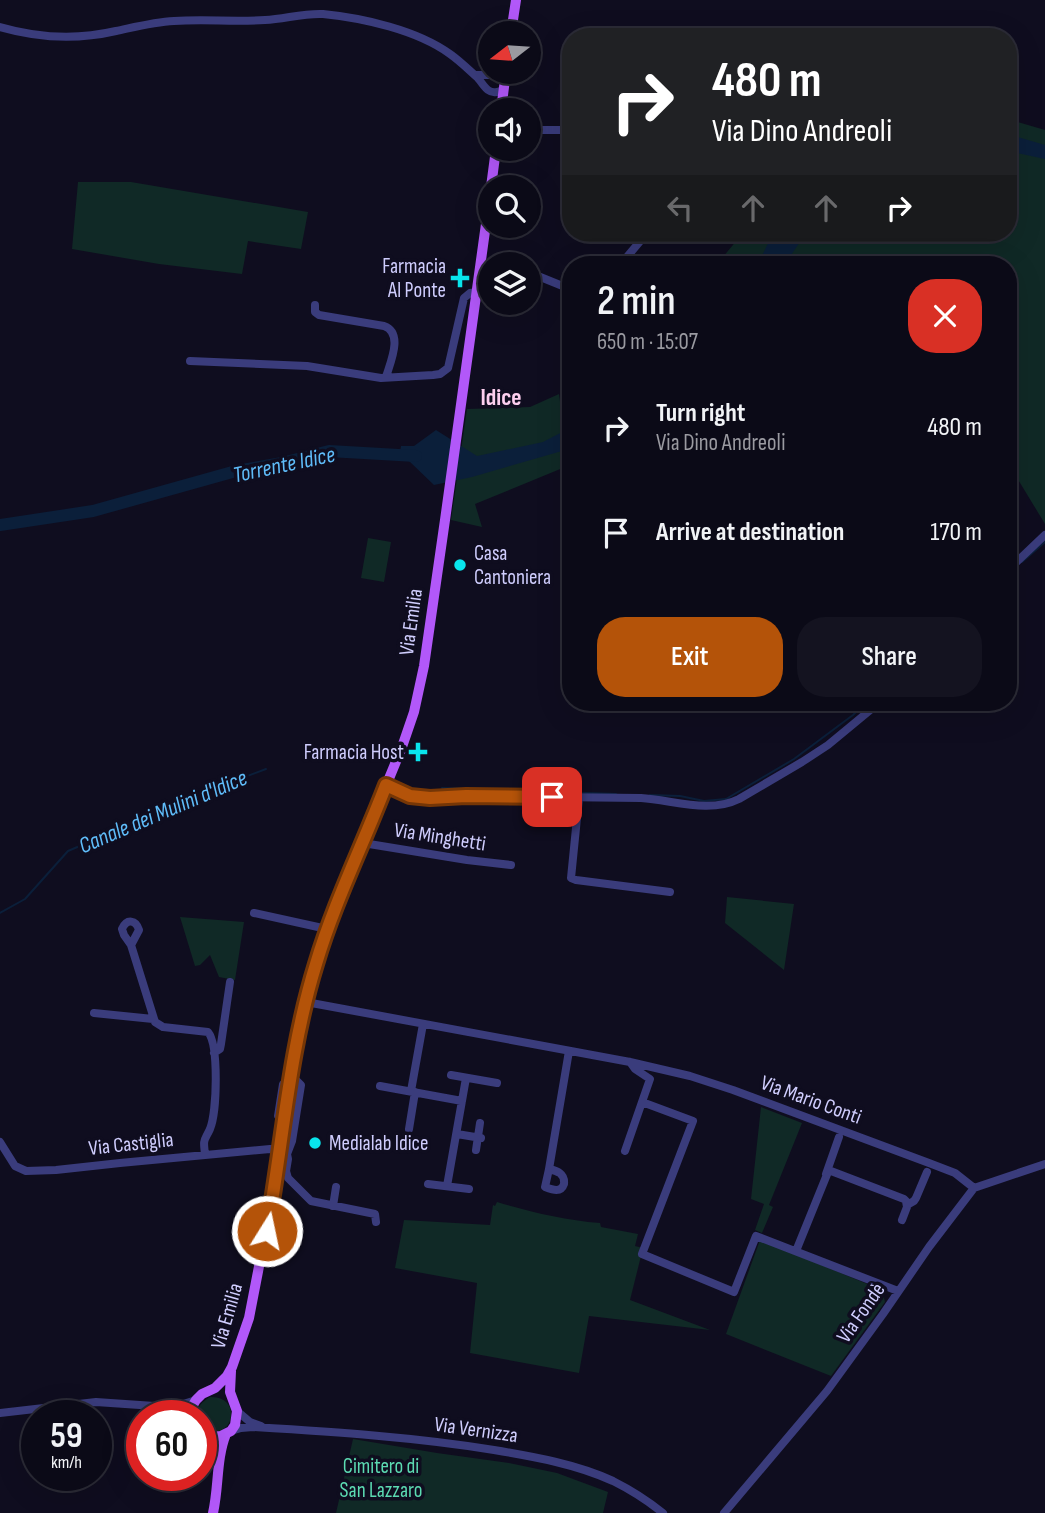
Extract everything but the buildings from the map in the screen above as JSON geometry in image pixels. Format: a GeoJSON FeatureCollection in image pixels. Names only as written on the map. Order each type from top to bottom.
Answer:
{"type":"FeatureCollection","features":[{"type":"Feature","properties":{"kind":"main road"},"geometry":{"type":"LineString","coordinates":[[513,21],[516,0]]}},
{"type":"Feature","properties":{"kind":"main road"},"geometry":{"type":"LineString","coordinates":[[501,98],[504,84]]}},
{"type":"Feature","properties":{"kind":"main road","name":"Via Emilia"},"geometry":{"type":"LineString","coordinates":[[237,1411],[230,1384],[232,1367],[252,1306],[283,1152],[290,1078],[315,965],[327,929],[409,729],[420,689],[478,289]]}},
{"type":"Feature","properties":{"kind":"main road","name":"Via Emilia"},"geometry":{"type":"LineString","coordinates":[[196,1400],[222,1382],[232,1367]]}},
{"type":"Feature","properties":{"kind":"main road"},"geometry":{"type":"LineString","coordinates":[[209,1391],[222,1392],[232,1399]]}},
{"type":"Feature","properties":{"kind":"main road"},"geometry":{"type":"LineString","coordinates":[[213,1513],[222,1446],[228,1432],[235,1425],[237,1411]]}},
{"type":"Feature","properties":{"kind":"main road"},"geometry":{"type":"LineString","coordinates":[[217,1437],[228,1432]]}},
{"type":"Feature","properties":{"kind":"main road"},"geometry":{"type":"LineString","coordinates":[[217,1460],[219,1466]]}},
{"type":"Feature","properties":{"kind":"street"},"geometry":{"type":"LineString","coordinates":[[0,27],[31,35],[60,37],[95,35],[172,21],[227,22],[323,14],[386,25],[439,47],[475,75],[493,98]]}},
{"type":"Feature","properties":{"kind":"street"},"geometry":{"type":"LineString","coordinates":[[489,91],[495,93],[503,90]]}},
{"type":"Feature","properties":{"kind":"street"},"geometry":{"type":"LineString","coordinates":[[541,129],[562,130]]}},
{"type":"Feature","properties":{"kind":"street"},"geometry":{"type":"LineString","coordinates":[[628,256],[639,242]]}},
{"type":"Feature","properties":{"kind":"street"},"geometry":{"type":"LineString","coordinates":[[541,277],[562,286]]}},
{"type":"Feature","properties":{"kind":"street"},"geometry":{"type":"LineString","coordinates":[[190,361],[307,366],[371,377],[433,375],[447,370],[464,298],[477,292]]}},
{"type":"Feature","properties":{"kind":"street"},"geometry":{"type":"LineString","coordinates":[[315,305],[315,312],[319,315],[389,327],[395,340],[386,377]]}},
{"type":"Feature","properties":{"kind":"street"},"geometry":{"type":"LineString","coordinates":[[461,312],[466,306],[475,306]]}},
{"type":"Feature","properties":{"kind":"street"},"geometry":{"type":"LineString","coordinates":[[1017,561],[1045,535]]}},
{"type":"Feature","properties":{"kind":"street"},"geometry":{"type":"LineString","coordinates":[[386,785],[410,796],[430,798],[466,796],[659,799],[705,806],[730,804],[828,745],[869,711]]}},
{"type":"Feature","properties":{"kind":"street"},"geometry":{"type":"LineString","coordinates":[[579,798],[571,878],[670,892]]}},
{"type":"Feature","properties":{"kind":"street","name":"Via Minghetti"},"geometry":{"type":"LineString","coordinates":[[363,843],[511,865]]}},
{"type":"Feature","properties":{"kind":"street"},"geometry":{"type":"LineString","coordinates":[[254,913],[327,929]]}},
{"type":"Feature","properties":{"kind":"street"},"geometry":{"type":"LineString","coordinates":[[131,945],[153,1019],[158,1026],[208,1032],[213,1040],[216,1086],[210,1129],[204,1139],[205,1154]]}},
{"type":"Feature","properties":{"kind":"street"},"geometry":{"type":"LineString","coordinates":[[214,1053],[220,1049],[230,982]]}},
{"type":"Feature","properties":{"kind":"street","name":"Via Mario Conti"},"geometry":{"type":"LineString","coordinates":[[306,1002],[630,1062],[690,1076],[955,1173],[974,1188]]}},
{"type":"Feature","properties":{"kind":"street"},"geometry":{"type":"LineString","coordinates":[[94,1013],[153,1019]]}},
{"type":"Feature","properties":{"kind":"street"},"geometry":{"type":"LineString","coordinates":[[409,1129],[423,1024]]}},
{"type":"Feature","properties":{"kind":"street"},"geometry":{"type":"LineString","coordinates":[[549,1169],[569,1051]]}},
{"type":"Feature","properties":{"kind":"street"},"geometry":{"type":"LineString","coordinates":[[625,1151],[650,1079],[630,1062]]}},
{"type":"Feature","properties":{"kind":"street"},"geometry":{"type":"LineString","coordinates":[[451,1075],[497,1083]]}},
{"type":"Feature","properties":{"kind":"street","name":"Via Emilia"},"geometry":{"type":"LineString","coordinates":[[290,1078],[301,1085],[292,1141],[283,1152],[288,1159],[287,1174],[291,1181]]}},
{"type":"Feature","properties":{"kind":"street"},"geometry":{"type":"LineString","coordinates":[[447,1186],[466,1078]]}},
{"type":"Feature","properties":{"kind":"street"},"geometry":{"type":"LineString","coordinates":[[380,1086],[462,1101]]}},
{"type":"Feature","properties":{"kind":"street"},"geometry":{"type":"LineString","coordinates":[[642,1102],[693,1121],[642,1254],[734,1292],[756,1236],[898,1291]]}},
{"type":"Feature","properties":{"kind":"street"},"geometry":{"type":"LineString","coordinates":[[476,1150],[480,1123]]}},
{"type":"Feature","properties":{"kind":"street"},"geometry":{"type":"LineString","coordinates":[[457,1135],[479,1138]]}},
{"type":"Feature","properties":{"kind":"street"},"geometry":{"type":"LineString","coordinates":[[796,1251],[839,1137]]}},
{"type":"Feature","properties":{"kind":"street","name":"Via Castiglia"},"geometry":{"type":"LineString","coordinates":[[0,1142],[15,1166],[26,1171],[270,1149],[283,1152]]}},
{"type":"Feature","properties":{"kind":"street"},"geometry":{"type":"LineString","coordinates":[[974,1188],[1045,1164]]}},
{"type":"Feature","properties":{"kind":"street"},"geometry":{"type":"LineString","coordinates":[[826,1174],[831,1171],[839,1174],[904,1199],[907,1205]]}},
{"type":"Feature","properties":{"kind":"street"},"geometry":{"type":"LineString","coordinates":[[902,1220],[907,1205],[916,1198],[927,1172]]}},
{"type":"Feature","properties":{"kind":"street"},"geometry":{"type":"LineString","coordinates":[[274,1189],[280,1183],[291,1181],[311,1201],[375,1214],[376,1222]]}},
{"type":"Feature","properties":{"kind":"street"},"geometry":{"type":"LineString","coordinates":[[428,1184],[469,1189]]}},
{"type":"Feature","properties":{"kind":"street"},"geometry":{"type":"LineString","coordinates":[[333,1206],[336,1187]]}},
{"type":"Feature","properties":{"kind":"street","name":"Via Fondè"},"geometry":{"type":"LineString","coordinates":[[724,1513],[827,1391],[974,1188]]}},
{"type":"Feature","properties":{"kind":"street"},"geometry":{"type":"LineString","coordinates":[[0,1413],[96,1402],[126,1404]]}},
{"type":"Feature","properties":{"kind":"street","name":"Via Vernizza"},"geometry":{"type":"LineString","coordinates":[[237,1411],[250,1422],[271,1428]]}},
{"type":"Feature","properties":{"kind":"street","name":"Via Vernizza"},"geometry":{"type":"LineString","coordinates":[[228,1432],[241,1428],[271,1428],[373,1434],[458,1444],[564,1463],[614,1482],[645,1499],[663,1513]]}},
{"type":"Feature","properties":{"kind":"green space"},"geometry":{"type":"Polygon","coordinates":[[[1017,122],[1045,130],[1045,524],[1017,478],[1017,256],[724,256],[735,242],[1017,242],[1017,122]]]}},
{"type":"Feature","properties":{"kind":"green space"},"geometry":{"type":"Polygon","coordinates":[[[78,182],[131,182],[308,212],[301,249],[248,241],[242,274],[159,264],[72,249],[78,182]]]}},
{"type":"Feature","properties":{"kind":"green space"},"geometry":{"type":"Polygon","coordinates":[[[559,394],[562,408],[562,468],[475,504],[482,527],[451,520],[467,409],[530,407],[559,394]]]}},
{"type":"Feature","properties":{"kind":"green space"},"geometry":{"type":"Polygon","coordinates":[[[368,538],[391,542],[384,582],[361,578],[368,538]]]}},
{"type":"Feature","properties":{"kind":"green space"},"geometry":{"type":"Polygon","coordinates":[[[727,897],[794,904],[784,970],[725,923],[727,897]]]}},
{"type":"Feature","properties":{"kind":"green space"},"geometry":{"type":"Polygon","coordinates":[[[180,917],[244,922],[235,980],[219,977],[210,955],[200,965],[195,966],[180,917]]]}},
{"type":"Feature","properties":{"kind":"green space"},"geometry":{"type":"Polygon","coordinates":[[[761,1107],[802,1123],[769,1205],[773,1207],[762,1233],[755,1230],[764,1204],[751,1199],[761,1107]]]}},
{"type":"Feature","properties":{"kind":"green space"},"geometry":{"type":"Polygon","coordinates":[[[497,1202],[548,1215],[600,1223],[601,1227],[638,1234],[635,1246],[643,1248],[630,1300],[710,1330],[589,1316],[579,1373],[470,1353],[477,1283],[395,1268],[404,1220],[490,1225],[493,1205],[497,1202]]]}},
{"type":"Feature","properties":{"kind":"green space"},"geometry":{"type":"Polygon","coordinates":[[[760,1240],[882,1290],[885,1302],[831,1376],[726,1334],[760,1240]]]}},
{"type":"Feature","properties":{"kind":"green space"},"geometry":{"type":"Polygon","coordinates":[[[210,1397],[221,1398],[228,1404],[231,1418],[222,1430],[217,1431],[217,1400],[206,1400],[210,1397]]]}},
{"type":"Feature","properties":{"kind":"green space","name":"Cimitero di San Lazzaro"},"geometry":{"type":"Polygon","coordinates":[[[353,1439],[557,1473],[608,1492],[603,1513],[336,1513],[353,1439]]]}},
{"type":"Feature","properties":{"kind":"water"},"geometry":{"type":"Polygon","coordinates":[[[1017,137],[1045,145],[1045,159],[1017,153],[1017,137]]]}},
{"type":"Feature","properties":{"kind":"water"},"geometry":{"type":"Polygon","coordinates":[[[769,242],[800,242],[790,256],[762,256],[769,242]]]}},
{"type":"Feature","properties":{"kind":"water"},"geometry":{"type":"Polygon","coordinates":[[[436,430],[477,456],[543,442],[562,432],[562,451],[434,485],[409,461],[399,459],[401,446],[414,446],[436,430]]]}},
{"type":"Feature","properties":{"kind":"waterway","name":"Torrente Idice"},"geometry":{"type":"LineString","coordinates":[[0,525],[93,511],[236,471],[329,451],[416,456]]}},
{"type":"Feature","properties":{"kind":"waterway","name":"Canale dei Mulini d'Idice"},"geometry":{"type":"LineString","coordinates":[[1022,562],[1045,542]]}},
{"type":"Feature","properties":{"kind":"waterway","name":"Canale dei Mulini d'Idice"},"geometry":{"type":"LineString","coordinates":[[650,795],[680,796],[704,801],[726,799],[794,759],[857,711]]}},
{"type":"Feature","properties":{"kind":"waterway","name":"Canale dei Mulini d'Idice"},"geometry":{"type":"LineString","coordinates":[[0,913],[25,899],[68,851],[266,769]]}},
{"type":"Feature","properties":{"kind":"waterway","name":"Canale dei Mulini d'Idice"},"geometry":{"type":"LineString","coordinates":[[442,788],[616,794]]}},
{"type":"Feature","properties":{"kind":"place","name":"Farmacia Al Ponte"},"geometry":{"type":"Point","coordinates":[460,278]}},
{"type":"Feature","properties":{"kind":"place","name":"Casa Cantoniera"},"geometry":{"type":"Point","coordinates":[460,565]}},
{"type":"Feature","properties":{"kind":"place","name":"Farmacia Host"},"geometry":{"type":"Point","coordinates":[418,752]}},
{"type":"Feature","properties":{"kind":"place","name":"Medialab Idice"},"geometry":{"type":"Point","coordinates":[315,1143]}},
{"type":"Feature","properties":{"kind":"district","name":"Idice"},"geometry":{"type":"Point","coordinates":[501,397]}},
{"type":"Feature","properties":{"kind":"route"},"geometry":{"type":"LineString","coordinates":[[267,1231],[292,1065],[315,965],[386,785],[410,796],[430,798],[552,797]]}}]}
